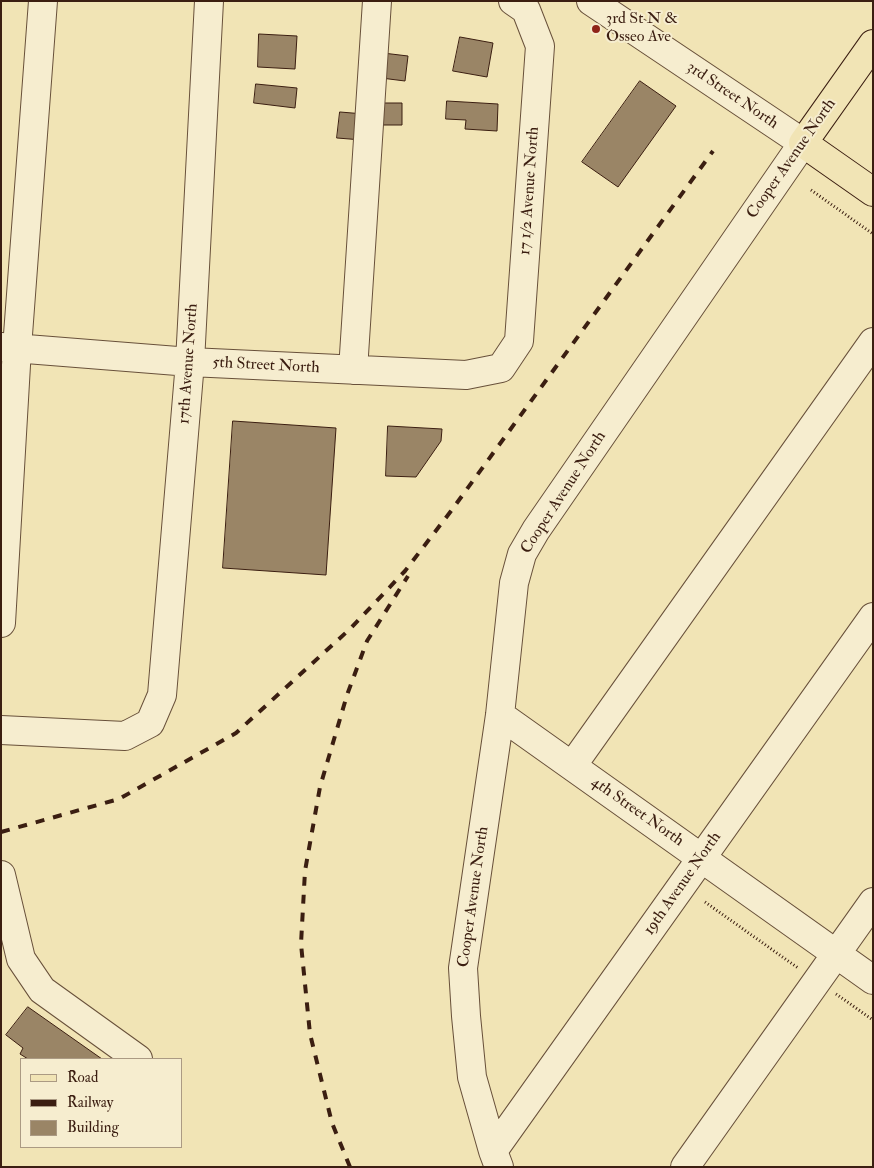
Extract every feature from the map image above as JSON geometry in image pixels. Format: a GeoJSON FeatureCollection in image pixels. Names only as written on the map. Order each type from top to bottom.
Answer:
{"type":"FeatureCollection","features":[{"type":"Feature","properties":{"kind":"main road","name":"Cooper Avenue North"},"geometry":{"type":"LineString","coordinates":[[803,144],[873,44]]}},
{"type":"Feature","properties":{"kind":"main road","name":"3rd Street North"},"geometry":{"type":"LineString","coordinates":[[803,144],[873,192]]}},
{"type":"Feature","properties":{"kind":"street"},"geometry":{"type":"LineString","coordinates":[[1,623],[9,348],[43,1]]}},
{"type":"Feature","properties":{"kind":"street","name":"17th Avenue North"},"geometry":{"type":"LineString","coordinates":[[1,730],[125,736],[150,723],[162,695],[190,362],[210,1]]}},
{"type":"Feature","properties":{"kind":"street"},"geometry":{"type":"LineString","coordinates":[[354,370],[377,1]]}},
{"type":"Feature","properties":{"kind":"street","name":"3rd Street North"},"geometry":{"type":"LineString","coordinates":[[591,1],[803,144]]}},
{"type":"Feature","properties":{"kind":"street","name":"17 1/2 Avenue North"},"geometry":{"type":"LineString","coordinates":[[501,368],[519,341],[540,46],[520,6]]}},
{"type":"Feature","properties":{"kind":"street","name":"Cooper Avenue North"},"geometry":{"type":"LineString","coordinates":[[496,1159],[472,1077],[463,968],[500,715],[514,584],[522,554],[536,530],[803,144]]}},
{"type":"Feature","properties":{"kind":"street"},"geometry":{"type":"LineString","coordinates":[[572,766],[873,342]]}},
{"type":"Feature","properties":{"kind":"street","name":"5th Street North"},"geometry":{"type":"LineString","coordinates":[[9,348],[190,362],[466,376],[501,368]]}},
{"type":"Feature","properties":{"kind":"street","name":"19th Avenue North"},"geometry":{"type":"LineString","coordinates":[[496,1159],[702,858],[873,617]]}},
{"type":"Feature","properties":{"kind":"street","name":"4th Street North"},"geometry":{"type":"LineString","coordinates":[[500,715],[873,980]]}},
{"type":"Feature","properties":{"kind":"street"},"geometry":{"type":"LineString","coordinates":[[1,875],[22,959],[42,990],[137,1058]]}},
{"type":"Feature","properties":{"kind":"street"},"geometry":{"type":"LineString","coordinates":[[685,1167],[873,902]]}},
{"type":"Feature","properties":{"kind":"path"},"geometry":{"type":"LineString","coordinates":[[811,190],[873,234]]}},
{"type":"Feature","properties":{"kind":"path"},"geometry":{"type":"LineString","coordinates":[[705,902],[873,1020]]}},
{"type":"Feature","properties":{"kind":"building"},"geometry":{"type":"Polygon","coordinates":[[[259,34],[297,36],[295,69],[258,67],[259,34]]]}},
{"type":"Feature","properties":{"kind":"building"},"geometry":{"type":"Polygon","coordinates":[[[460,37],[493,43],[487,77],[453,71],[460,37]]]}},
{"type":"Feature","properties":{"kind":"building"},"geometry":{"type":"Polygon","coordinates":[[[383,53],[408,56],[405,81],[381,78],[383,53]]]}},
{"type":"Feature","properties":{"kind":"building"},"geometry":{"type":"Polygon","coordinates":[[[640,81],[676,106],[618,187],[582,162],[640,81]]]}},
{"type":"Feature","properties":{"kind":"building"},"geometry":{"type":"Polygon","coordinates":[[[256,84],[297,88],[295,108],[254,103],[256,84]]]}},
{"type":"Feature","properties":{"kind":"building"},"geometry":{"type":"Polygon","coordinates":[[[447,101],[498,104],[497,131],[465,129],[466,120],[446,119],[447,101]]]}},
{"type":"Feature","properties":{"kind":"building"},"geometry":{"type":"Polygon","coordinates":[[[379,103],[402,103],[402,125],[379,125],[379,103]]]}},
{"type":"Feature","properties":{"kind":"building"},"geometry":{"type":"Polygon","coordinates":[[[340,112],[364,114],[362,140],[337,138],[340,112]]]}},
{"type":"Feature","properties":{"kind":"building"},"geometry":{"type":"Polygon","coordinates":[[[233,421],[336,428],[326,575],[223,568],[233,421]]]}},
{"type":"Feature","properties":{"kind":"building"},"geometry":{"type":"Polygon","coordinates":[[[388,426],[442,429],[441,441],[416,477],[386,476],[388,426]]]}},
{"type":"Feature","properties":{"kind":"building"},"geometry":{"type":"Polygon","coordinates":[[[28,1007],[101,1058],[26,1058],[20,1054],[23,1048],[6,1035],[28,1007]]]}},
{"type":"Feature","properties":{"kind":"railway"},"geometry":{"type":"LineString","coordinates":[[1,832],[119,799],[236,733],[351,628],[405,571],[451,511],[713,151]]}},
{"type":"Feature","properties":{"kind":"railway"},"geometry":{"type":"LineString","coordinates":[[350,1167],[332,1123],[310,1034],[301,944],[305,871],[320,787],[347,695],[367,641],[408,576]]}},
{"type":"Feature","properties":{"kind":"place","name":"3rd St N & Osseo Ave"},"geometry":{"type":"Point","coordinates":[596,29]}}]}
